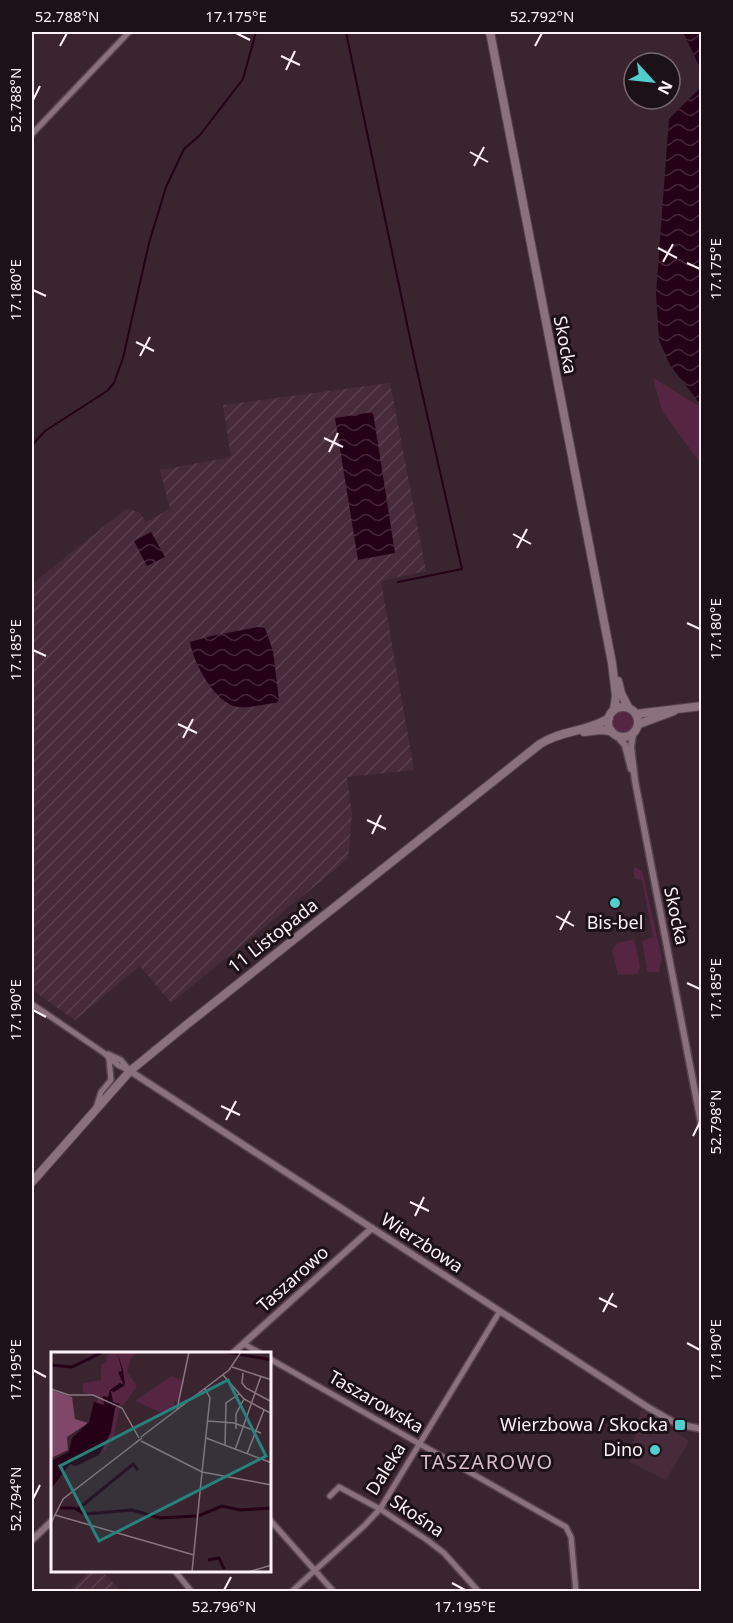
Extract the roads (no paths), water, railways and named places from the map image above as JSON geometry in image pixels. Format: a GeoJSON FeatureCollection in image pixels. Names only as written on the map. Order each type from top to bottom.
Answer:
{"type":"FeatureCollection","features":[{"type":"Feature","properties":{"kind":"main road","name":"Skocka"},"geometry":{"type":"LineString","coordinates":[[490,32],[612,663],[616,696],[614,710]]}},
{"type":"Feature","properties":{"kind":"main road","name":"Skocka"},"geometry":{"type":"LineString","coordinates":[[612,663],[628,707]]}},
{"type":"Feature","properties":{"kind":"main road"},"geometry":{"type":"LineString","coordinates":[[639,724],[636,714],[628,707],[614,710],[609,718],[615,734],[624,737],[633,734],[639,724],[675,710],[702,706]]}},
{"type":"Feature","properties":{"kind":"main road"},"geometry":{"type":"LineString","coordinates":[[636,714],[663,709],[675,710]]}},
{"type":"Feature","properties":{"kind":"main road","name":"11 Listopada"},"geometry":{"type":"LineString","coordinates":[[32,1182],[130,1071],[534,749],[553,737],[595,725],[609,718]]}},
{"type":"Feature","properties":{"kind":"main road","name":"11 Listopada"},"geometry":{"type":"LineString","coordinates":[[553,737],[600,730],[615,734]]}},
{"type":"Feature","properties":{"kind":"street"},"geometry":{"type":"LineString","coordinates":[[32,134],[129,32]]}},
{"type":"Feature","properties":{"kind":"street","name":"Skocka"},"geometry":{"type":"LineString","coordinates":[[615,734],[625,745],[635,781],[700,1108],[701,1126]]}},
{"type":"Feature","properties":{"kind":"street","name":"Skocka"},"geometry":{"type":"LineString","coordinates":[[633,734],[631,747],[635,781]]}},
{"type":"Feature","properties":{"kind":"street"},"geometry":{"type":"LineString","coordinates":[[32,1004],[107,1055],[121,1059],[130,1071]]}},
{"type":"Feature","properties":{"kind":"street"},"geometry":{"type":"LineString","coordinates":[[95,1109],[101,1092],[111,1080],[111,1067],[107,1055]]}},
{"type":"Feature","properties":{"kind":"street","name":"Wierzbowa"},"geometry":{"type":"LineString","coordinates":[[130,1071],[664,1418],[680,1425],[702,1429]]}},
{"type":"Feature","properties":{"kind":"street","name":"Taszarowo"},"geometry":{"type":"LineString","coordinates":[[234,1352],[372,1228]]}},
{"type":"Feature","properties":{"kind":"street","name":"Daleka"},"geometry":{"type":"LineString","coordinates":[[291,1592],[380,1509],[500,1311]]}},
{"type":"Feature","properties":{"kind":"street"},"geometry":{"type":"LineString","coordinates":[[243,1344],[258,1352]]}},
{"type":"Feature","properties":{"kind":"street","name":"Taszarowska"},"geometry":{"type":"LineString","coordinates":[[272,1360],[566,1527],[571,1537],[576,1592]]}},
{"type":"Feature","properties":{"kind":"street","name":"Skośna"},"geometry":{"type":"LineString","coordinates":[[330,1496],[339,1487],[380,1509],[444,1553],[479,1592]]}},
{"type":"Feature","properties":{"kind":"street"},"geometry":{"type":"LineString","coordinates":[[32,1540],[51,1522]]}},
{"type":"Feature","properties":{"kind":"street"},"geometry":{"type":"LineString","coordinates":[[272,1522],[334,1592]]}},
{"type":"Feature","properties":{"kind":"street"},"geometry":{"type":"LineString","coordinates":[[176,1572],[192,1592]]}},
{"type":"Feature","properties":{"kind":"water"},"geometry":{"type":"Polygon","coordinates":[[[683,32],[701,32],[701,70],[683,32]]]}},
{"type":"Feature","properties":{"kind":"water"},"geometry":{"type":"Polygon","coordinates":[[[701,87],[701,405],[670,365],[659,340],[656,294],[669,119],[677,111],[682,111],[682,106],[701,87]]]}},
{"type":"Feature","properties":{"kind":"water"},"geometry":{"type":"Polygon","coordinates":[[[373,412],[395,553],[358,560],[335,418],[373,412]]]}},
{"type":"Feature","properties":{"kind":"water"},"geometry":{"type":"Polygon","coordinates":[[[151,532],[165,557],[147,566],[134,541],[151,532]]]}},
{"type":"Feature","properties":{"kind":"water"},"geometry":{"type":"Polygon","coordinates":[[[258,627],[265,628],[273,651],[279,700],[276,703],[238,707],[221,698],[206,681],[190,642],[258,627]]]}},
{"type":"Feature","properties":{"kind":"waterway"},"geometry":{"type":"LineString","coordinates":[[32,445],[45,431],[107,391],[114,383],[123,358],[149,243],[166,187],[184,149],[200,135],[243,79],[256,32]]}},
{"type":"Feature","properties":{"kind":"waterway"},"geometry":{"type":"LineString","coordinates":[[346,32],[414,357],[462,569],[398,582]]}},
{"type":"Feature","properties":{"kind":"place","name":"Bis-bel"},"geometry":{"type":"Point","coordinates":[615,903]}},
{"type":"Feature","properties":{"kind":"place","name":"Wierzbowa / Skocka"},"geometry":{"type":"Point","coordinates":[680,1425]}},
{"type":"Feature","properties":{"kind":"place","name":"Dino"},"geometry":{"type":"Point","coordinates":[655,1450]}},
{"type":"Feature","properties":{"kind":"district","name":"TASZAROWO"},"geometry":{"type":"Point","coordinates":[487,1462]}}]}
